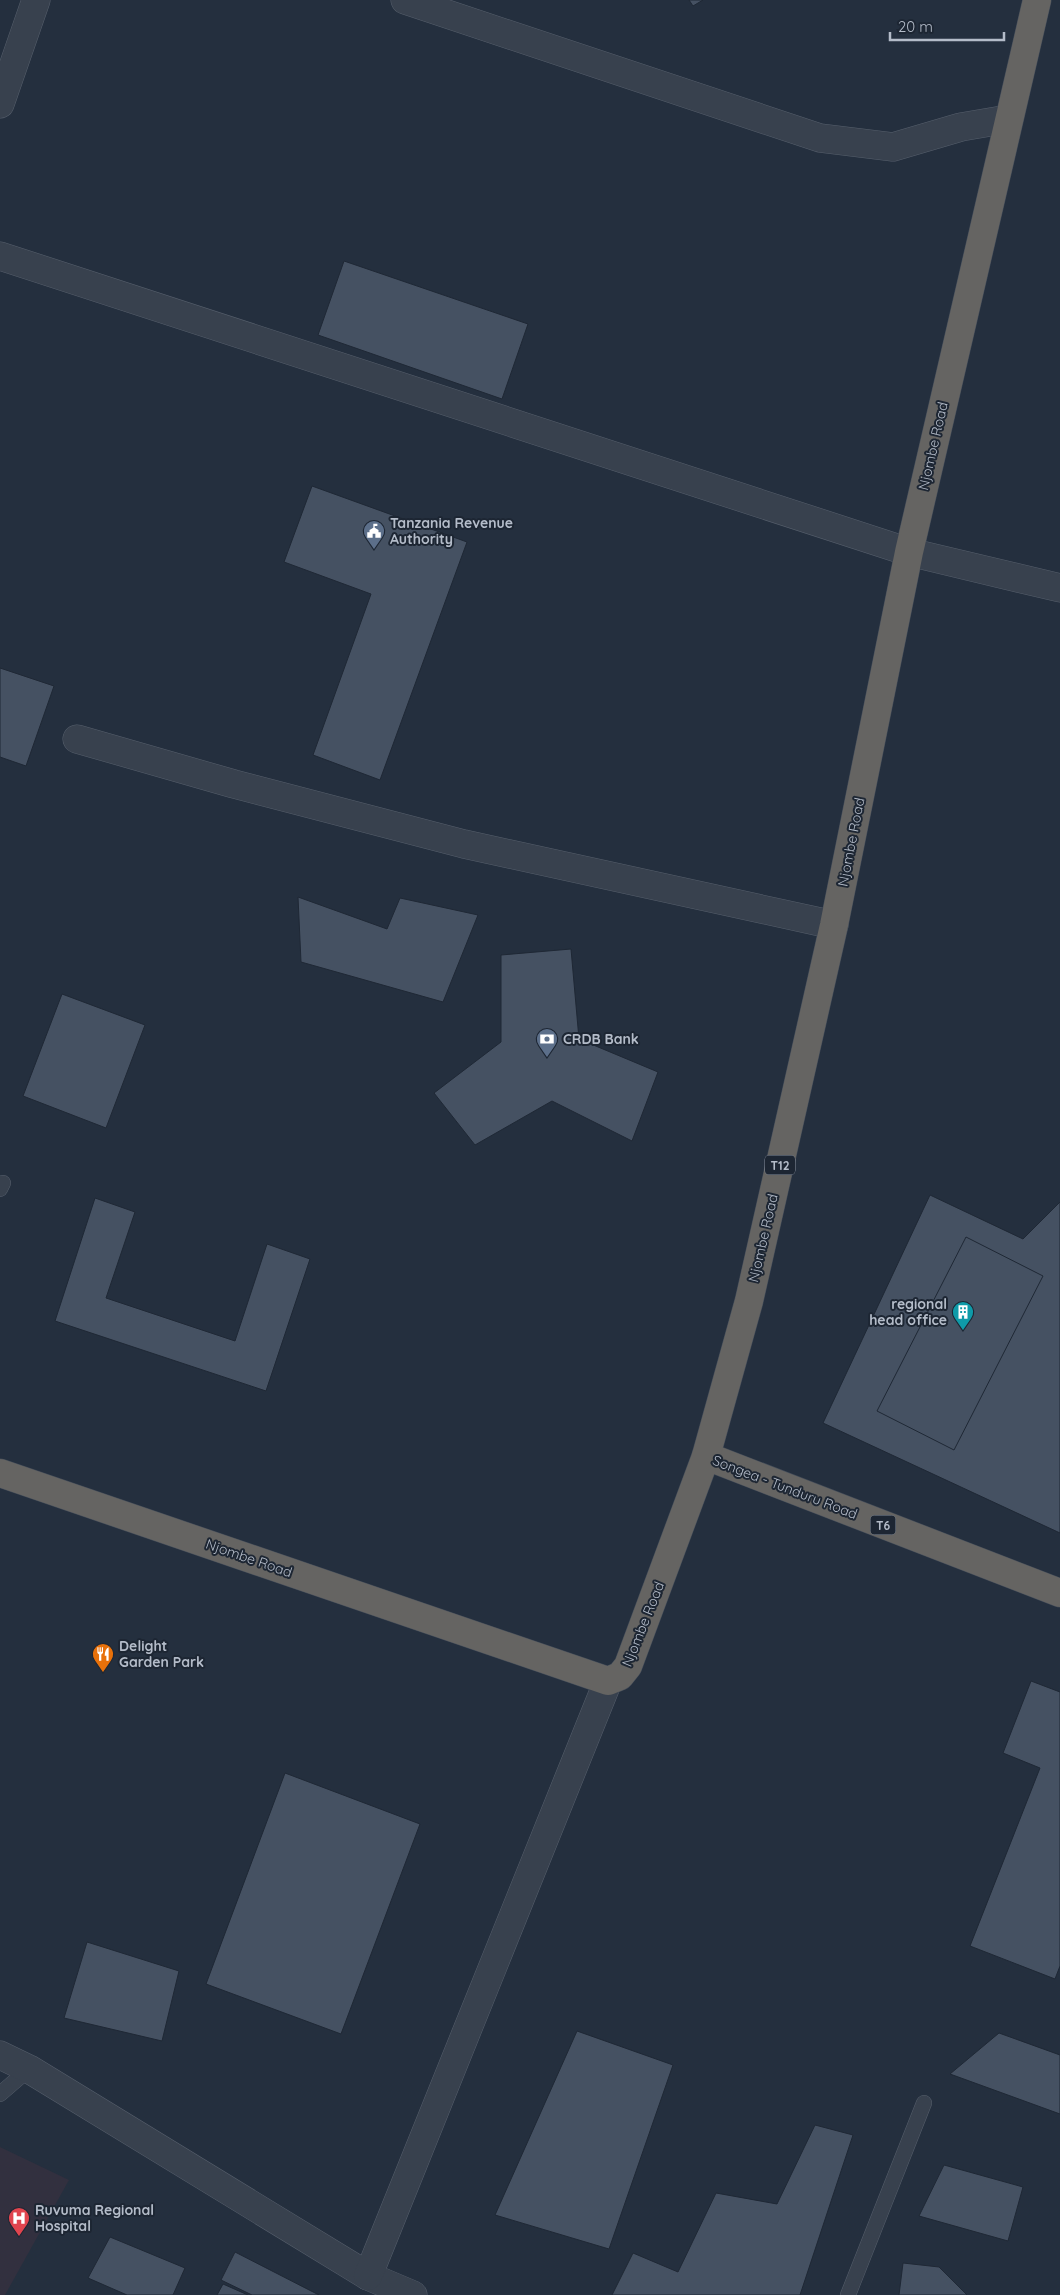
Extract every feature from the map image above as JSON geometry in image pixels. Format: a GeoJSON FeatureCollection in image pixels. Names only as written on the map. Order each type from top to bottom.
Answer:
{"type":"FeatureCollection","features":[{"type":"Feature","properties":{"kind":"highway","name":"Njombe Road"},"geometry":{"type":"LineString","coordinates":[[0,1473],[608,1681],[620,1676],[628,1666],[706,1456],[749,1300],[834,925],[909,552],[1037,0]]}},
{"type":"Feature","properties":{"kind":"highway","name":"Songea - Tunduru Road"},"geometry":{"type":"LineString","coordinates":[[706,1456],[1060,1593]]}},
{"type":"Feature","properties":{"kind":"street"},"geometry":{"type":"LineString","coordinates":[[0,104],[36,0]]}},
{"type":"Feature","properties":{"kind":"street"},"geometry":{"type":"LineString","coordinates":[[405,0],[820,138],[893,146],[961,127],[1008,119]]}},
{"type":"Feature","properties":{"kind":"street"},"geometry":{"type":"LineString","coordinates":[[0,256],[909,552],[1060,588]]}},
{"type":"Feature","properties":{"kind":"street"},"geometry":{"type":"LineString","coordinates":[[77,739],[234,784],[464,844],[834,925]]}},
{"type":"Feature","properties":{"kind":"street"},"geometry":{"type":"LineString","coordinates":[[368,2276],[608,1681]]}},
{"type":"Feature","properties":{"kind":"street"},"geometry":{"type":"LineString","coordinates":[[0,2055],[28,2069],[368,2276],[413,2295]]}},
{"type":"Feature","properties":{"kind":"lane"},"geometry":{"type":"LineString","coordinates":[[0,2094],[28,2069]]}},
{"type":"Feature","properties":{"kind":"lane"},"geometry":{"type":"LineString","coordinates":[[848,2295],[924,2103]]}},
{"type":"Feature","properties":{"kind":"shaded area","name":"Ruvuma Regional Hospital"},"geometry":{"type":"Polygon","coordinates":[[[0,2147],[69,2180],[5,2295],[0,2295],[0,2147]]]}},
{"type":"Feature","properties":{"kind":"building"},"geometry":{"type":"Polygon","coordinates":[[[689,0],[703,0],[693,6],[689,0]]]}},
{"type":"Feature","properties":{"kind":"building"},"geometry":{"type":"Polygon","coordinates":[[[344,261],[528,324],[502,399],[318,335],[344,261]]]}},
{"type":"Feature","properties":{"kind":"building"},"geometry":{"type":"Polygon","coordinates":[[[312,486],[467,542],[380,780],[313,755],[371,594],[284,562],[312,486]]]}},
{"type":"Feature","properties":{"kind":"building"},"geometry":{"type":"Polygon","coordinates":[[[0,668],[54,686],[26,766],[0,757],[0,668]]]}},
{"type":"Feature","properties":{"kind":"building"},"geometry":{"type":"Polygon","coordinates":[[[298,897],[387,929],[400,898],[478,915],[443,1002],[301,962],[298,897]]]}},
{"type":"Feature","properties":{"kind":"building"},"geometry":{"type":"Polygon","coordinates":[[[571,949],[579,1039],[658,1072],[632,1141],[552,1101],[475,1145],[434,1093],[501,1042],[501,955],[571,949]]]}},
{"type":"Feature","properties":{"kind":"building"},"geometry":{"type":"Polygon","coordinates":[[[62,994],[145,1025],[106,1128],[23,1096],[62,994]]]}},
{"type":"Feature","properties":{"kind":"building","name":"regional head office"},"geometry":{"type":"Polygon","coordinates":[[[930,1195],[1023,1239],[1060,1202],[1060,1533],[823,1423],[930,1195]]]}},
{"type":"Feature","properties":{"kind":"building"},"geometry":{"type":"Polygon","coordinates":[[[95,1198],[135,1212],[106,1298],[235,1341],[267,1244],[310,1259],[266,1391],[55,1321],[95,1198]]]}},
{"type":"Feature","properties":{"kind":"building"},"geometry":{"type":"Polygon","coordinates":[[[966,1237],[1043,1276],[954,1450],[877,1411],[966,1237]]]}},
{"type":"Feature","properties":{"kind":"building"},"geometry":{"type":"Polygon","coordinates":[[[1031,1681],[1060,1692],[1060,1966],[1055,1979],[970,1946],[1040,1768],[1003,1753],[1031,1681]]]}},
{"type":"Feature","properties":{"kind":"building"},"geometry":{"type":"Polygon","coordinates":[[[285,1773],[420,1824],[341,2034],[206,1984],[285,1773]]]}},
{"type":"Feature","properties":{"kind":"building"},"geometry":{"type":"Polygon","coordinates":[[[87,1942],[179,1971],[162,2041],[64,2018],[87,1942]]]}},
{"type":"Feature","properties":{"kind":"building"},"geometry":{"type":"Polygon","coordinates":[[[577,2031],[673,2065],[609,2249],[495,2215],[577,2031]]]}},
{"type":"Feature","properties":{"kind":"building"},"geometry":{"type":"Polygon","coordinates":[[[999,2033],[1060,2055],[1060,2114],[950,2074],[999,2033]]]}},
{"type":"Feature","properties":{"kind":"building"},"geometry":{"type":"Polygon","coordinates":[[[815,2125],[853,2135],[800,2295],[612,2295],[633,2253],[678,2272],[716,2193],[777,2204],[815,2125]]]}},
{"type":"Feature","properties":{"kind":"building"},"geometry":{"type":"Polygon","coordinates":[[[944,2165],[1023,2187],[1008,2241],[919,2216],[944,2165]]]}},
{"type":"Feature","properties":{"kind":"building"},"geometry":{"type":"Polygon","coordinates":[[[110,2237],[185,2268],[173,2295],[127,2295],[88,2278],[110,2237]]]}},
{"type":"Feature","properties":{"kind":"building"},"geometry":{"type":"Polygon","coordinates":[[[235,2252],[319,2295],[252,2295],[221,2280],[235,2252]]]}},
{"type":"Feature","properties":{"kind":"building"},"geometry":{"type":"Polygon","coordinates":[[[903,2263],[939,2267],[967,2295],[899,2295],[903,2263]]]}},
{"type":"Feature","properties":{"kind":"building"},"geometry":{"type":"Polygon","coordinates":[[[223,2284],[248,2295],[217,2295],[223,2284]]]}},
{"type":"Feature","properties":{"kind":"place","name":"Tanzania Revenue Authority"},"geometry":{"type":"Point","coordinates":[374,550]}},
{"type":"Feature","properties":{"kind":"place","name":"CRDB Bank"},"geometry":{"type":"Point","coordinates":[547,1058]}},
{"type":"Feature","properties":{"kind":"place","name":"regional head office"},"geometry":{"type":"Point","coordinates":[963,1331]}},
{"type":"Feature","properties":{"kind":"place","name":"Delight Garden Park"},"geometry":{"type":"Point","coordinates":[103,1673]}},
{"type":"Feature","properties":{"kind":"place","name":"Ruvuma Regional Hospital"},"geometry":{"type":"Point","coordinates":[19,2237]}}]}
